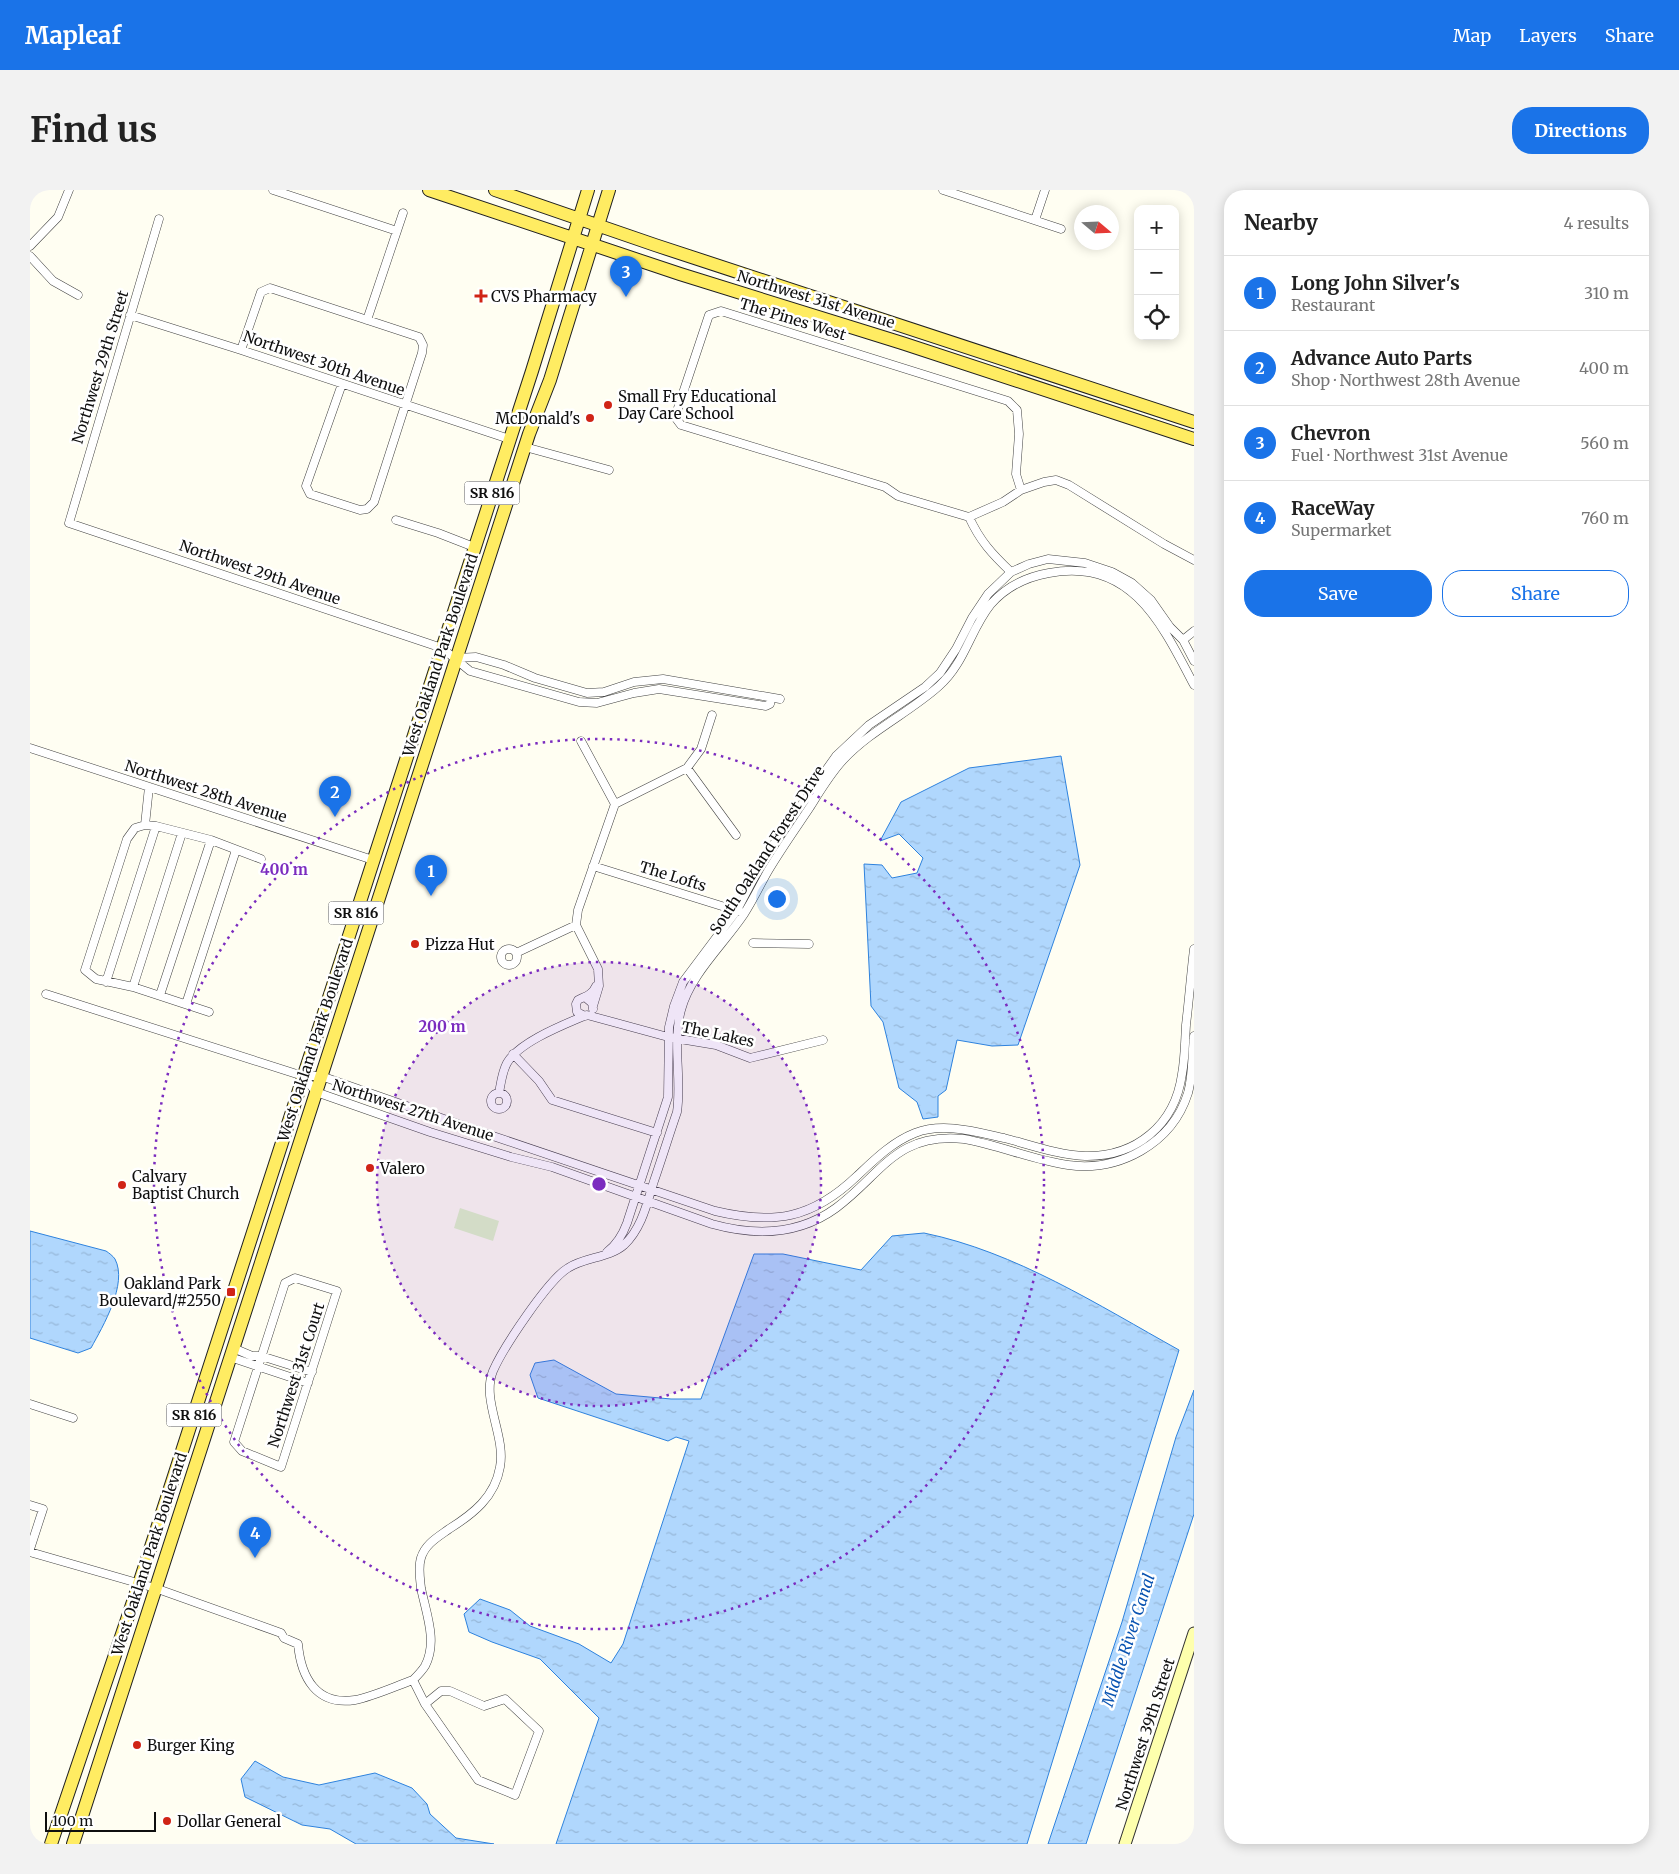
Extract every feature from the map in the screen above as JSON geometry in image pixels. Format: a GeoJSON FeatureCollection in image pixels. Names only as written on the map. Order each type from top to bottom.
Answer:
{"type":"FeatureCollection","features":[{"type":"Feature","properties":{"kind":"main road","name":"Northwest 31st Avenue"},"geometry":{"type":"LineString","coordinates":[[429,190],[694,279],[902,343],[1194,439]]}},
{"type":"Feature","properties":{"kind":"main road","name":"Northwest 31st Avenue"},"geometry":{"type":"LineString","coordinates":[[495,190],[1194,422]]}},
{"type":"Feature","properties":{"kind":"main road","name":"West Oakland Park Boulevard"},"geometry":{"type":"LineString","coordinates":[[51,1844],[139,1584],[510,439],[588,190]]}},
{"type":"Feature","properties":{"kind":"main road","name":"West Oakland Park Boulevard"},"geometry":{"type":"LineString","coordinates":[[73,1844],[390,861],[520,462],[550,380],[610,190]]}},
{"type":"Feature","properties":{"kind":"main road"},"geometry":{"type":"LineString","coordinates":[[517,416],[520,423],[520,436],[525,447]]}},
{"type":"Feature","properties":{"kind":"main road"},"geometry":{"type":"LineString","coordinates":[[510,439],[520,462]]}},
{"type":"Feature","properties":{"kind":"main road"},"geometry":{"type":"LineString","coordinates":[[383,831],[390,861]]}},
{"type":"Feature","properties":{"kind":"main road"},"geometry":{"type":"LineString","coordinates":[[373,860],[379,864],[384,881]]}},
{"type":"Feature","properties":{"kind":"main road"},"geometry":{"type":"LineString","coordinates":[[221,1331],[221,1345],[232,1352]]}},
{"type":"Feature","properties":{"kind":"main road"},"geometry":{"type":"LineString","coordinates":[[214,1350],[221,1355],[225,1373]]}},
{"type":"Feature","properties":{"kind":"main road"},"geometry":{"type":"LineString","coordinates":[[94,1719],[94,1747],[99,1763]]}},
{"type":"Feature","properties":{"kind":"street"},"geometry":{"type":"LineString","coordinates":[[30,246],[58,217],[69,190]]}},
{"type":"Feature","properties":{"kind":"street"},"geometry":{"type":"LineString","coordinates":[[274,190],[397,231]]}},
{"type":"Feature","properties":{"kind":"street"},"geometry":{"type":"LineString","coordinates":[[943,190],[1062,229]]}},
{"type":"Feature","properties":{"kind":"street"},"geometry":{"type":"LineString","coordinates":[[1035,220],[1046,190]]}},
{"type":"Feature","properties":{"kind":"street"},"geometry":{"type":"LineString","coordinates":[[367,320],[403,212]]}},
{"type":"Feature","properties":{"kind":"street","name":"Northwest 29th Street"},"geometry":{"type":"LineString","coordinates":[[69,523],[159,218]]}},
{"type":"Feature","properties":{"kind":"street"},"geometry":{"type":"LineString","coordinates":[[30,256],[53,281],[78,295]]}},
{"type":"Feature","properties":{"kind":"street"},"geometry":{"type":"LineString","coordinates":[[241,350],[261,292],[270,288],[419,337],[423,345],[422,353],[374,502],[367,509],[360,510],[310,494],[306,486],[342,384]]}},
{"type":"Feature","properties":{"kind":"street","name":"The Pines West"},"geometry":{"type":"LineString","coordinates":[[969,516],[898,496],[885,487],[681,425],[675,417],[709,315],[721,311],[1008,401],[1017,410],[1019,434],[1016,474],[1021,490]]}},
{"type":"Feature","properties":{"kind":"street","name":"Northwest 30th Avenue"},"geometry":{"type":"LineString","coordinates":[[130,314],[510,439]]}},
{"type":"Feature","properties":{"kind":"street"},"geometry":{"type":"LineString","coordinates":[[525,447],[609,470]]}},
{"type":"Feature","properties":{"kind":"street"},"geometry":{"type":"LineString","coordinates":[[1012,572],[993,555],[978,536],[969,516],[1003,502],[1021,490],[1056,480],[1194,560]]}},
{"type":"Feature","properties":{"kind":"street"},"geometry":{"type":"LineString","coordinates":[[396,520],[474,547]]}},
{"type":"Feature","properties":{"kind":"street","name":"Northwest 29th Avenue"},"geometry":{"type":"LineString","coordinates":[[69,523],[442,648],[470,671],[575,701],[590,703]]}},
{"type":"Feature","properties":{"kind":"street","name":"South Oakland Forest Drive"},"geometry":{"type":"LineString","coordinates":[[602,1255],[612,1248],[623,1233],[657,1133],[669,1091],[672,1013],[683,982],[741,912],[847,752],[869,725],[925,687],[940,673],[988,594],[1012,572],[1029,564],[1048,559],[1062,559],[1085,563],[1112,572],[1132,583],[1151,600],[1193,655]]}},
{"type":"Feature","properties":{"kind":"street","name":"South Oakland Forest Drive"},"geometry":{"type":"LineString","coordinates":[[741,912],[766,855],[836,756],[847,752],[946,680],[966,650],[981,618],[1001,594],[1018,581],[1062,570],[1086,572],[1102,576],[1132,591],[1152,613],[1169,637],[1194,685]]}},
{"type":"Feature","properties":{"kind":"street"},"geometry":{"type":"LineString","coordinates":[[1183,640],[1194,631]]}},
{"type":"Feature","properties":{"kind":"street"},"geometry":{"type":"LineString","coordinates":[[456,658],[476,657],[576,691],[590,693],[604,692],[634,682],[663,680],[780,699]]}},
{"type":"Feature","properties":{"kind":"street"},"geometry":{"type":"LineString","coordinates":[[611,689],[614,698]]}},
{"type":"Feature","properties":{"kind":"street"},"geometry":{"type":"LineString","coordinates":[[590,693],[590,703],[634,693],[659,690],[766,706],[770,704],[771,698]]}},
{"type":"Feature","properties":{"kind":"street"},"geometry":{"type":"LineString","coordinates":[[499,1093],[505,1068],[513,1054],[587,1011],[599,986],[596,963],[576,925],[578,910],[615,804],[687,768],[701,749],[712,715]]}},
{"type":"Feature","properties":{"kind":"street"},"geometry":{"type":"LineString","coordinates":[[581,741],[615,804]]}},
{"type":"Feature","properties":{"kind":"street","name":"Northwest 28th Avenue"},"geometry":{"type":"LineString","coordinates":[[30,748],[373,860]]}},
{"type":"Feature","properties":{"kind":"street"},"geometry":{"type":"LineString","coordinates":[[687,768],[736,836]]}},
{"type":"Feature","properties":{"kind":"street"},"geometry":{"type":"LineString","coordinates":[[145,824],[149,787]]}},
{"type":"Feature","properties":{"kind":"street"},"geometry":{"type":"LineString","coordinates":[[209,1012],[133,987],[96,979],[85,970],[127,839],[135,828],[145,824],[211,840],[261,859]]}},
{"type":"Feature","properties":{"kind":"street"},"geometry":{"type":"LineString","coordinates":[[106,982],[156,826]]}},
{"type":"Feature","properties":{"kind":"street"},"geometry":{"type":"LineString","coordinates":[[786,827],[794,832]]}},
{"type":"Feature","properties":{"kind":"street"},"geometry":{"type":"LineString","coordinates":[[133,987],[182,833]]}},
{"type":"Feature","properties":{"kind":"street"},"geometry":{"type":"LineString","coordinates":[[160,995],[211,840]]}},
{"type":"Feature","properties":{"kind":"street"},"geometry":{"type":"LineString","coordinates":[[186,1004],[236,850]]}},
{"type":"Feature","properties":{"kind":"street","name":"The Lofts"},"geometry":{"type":"LineString","coordinates":[[593,866],[741,912]]}},
{"type":"Feature","properties":{"kind":"street"},"geometry":{"type":"LineString","coordinates":[[516,953],[576,925]]}},
{"type":"Feature","properties":{"kind":"street"},"geometry":{"type":"LineString","coordinates":[[753,943],[809,944]]}},
{"type":"Feature","properties":{"kind":"street"},"geometry":{"type":"LineString","coordinates":[[46,994],[303,1076],[322,1076],[484,1133],[730,1214],[774,1218],[800,1213],[826,1201],[850,1183],[887,1149],[905,1138],[926,1130],[961,1129],[1077,1155],[1110,1154],[1133,1147],[1154,1131],[1169,1113],[1180,1084],[1194,950]]}},
{"type":"Feature","properties":{"kind":"street"},"geometry":{"type":"LineString","coordinates":[[587,1011],[575,1007],[577,1002],[586,998],[595,989],[599,980]]}},
{"type":"Feature","properties":{"kind":"street","name":"The Lakes"},"geometry":{"type":"LineString","coordinates":[[586,998],[591,1000],[587,1011],[607,1020],[672,1038],[716,1045],[750,1058],[823,1040]]}},
{"type":"Feature","properties":{"kind":"street","name":"Northwest 27th Avenue"},"geometry":{"type":"LineString","coordinates":[[303,1076],[316,1092],[421,1129],[511,1157],[552,1167],[676,1212],[734,1230],[771,1232],[797,1226],[828,1213],[853,1194],[893,1156],[924,1141],[949,1138],[964,1139],[1068,1165],[1110,1164],[1134,1155],[1150,1145],[1175,1120],[1189,1090],[1194,1036]]}},
{"type":"Feature","properties":{"kind":"street","name":"South Oakland Forest Drive"},"geometry":{"type":"LineString","coordinates":[[413,1680],[424,1667],[428,1658],[431,1640],[419,1576],[420,1559],[432,1540],[479,1509],[490,1493],[500,1469],[501,1446],[489,1386],[492,1372],[518,1329],[555,1278],[567,1268],[615,1251],[624,1245],[634,1234],[648,1202],[677,1112],[678,1098],[672,1038]]}},
{"type":"Feature","properties":{"kind":"street"},"geometry":{"type":"LineString","coordinates":[[513,1054],[539,1081],[552,1100],[657,1133]]}},
{"type":"Feature","properties":{"kind":"street","name":"Northwest 31st Court"},"geometry":{"type":"LineString","coordinates":[[258,1366],[234,1442],[242,1451],[281,1467],[337,1291],[295,1278],[285,1283],[261,1356]]}},
{"type":"Feature","properties":{"kind":"street"},"geometry":{"type":"LineString","coordinates":[[232,1352],[261,1356],[312,1372]]}},
{"type":"Feature","properties":{"kind":"street"},"geometry":{"type":"LineString","coordinates":[[232,1352],[258,1366],[308,1382]]}},
{"type":"Feature","properties":{"kind":"street"},"geometry":{"type":"LineString","coordinates":[[258,1366],[261,1356]]}},
{"type":"Feature","properties":{"kind":"street"},"geometry":{"type":"LineString","coordinates":[[30,1404],[73,1418]]}},
{"type":"Feature","properties":{"kind":"street"},"geometry":{"type":"LineString","coordinates":[[30,1505],[43,1509],[30,1550],[155,1588],[281,1633],[284,1638],[298,1644],[305,1678],[313,1688],[325,1697],[354,1700],[413,1680],[425,1704],[478,1780],[515,1795],[539,1731],[505,1698],[484,1706],[450,1690],[441,1691],[425,1704]]}},
{"type":"Feature","properties":{"kind":"street","name":"Northwest 39th Street"},"geometry":{"type":"LineString","coordinates":[[1125,1844],[1194,1634]]}},
{"type":"Feature","properties":{"kind":"green space"},"geometry":{"type":"Polygon","coordinates":[[[460,1208],[499,1221],[493,1241],[454,1228],[460,1208]]]}},
{"type":"Feature","properties":{"kind":"water"},"geometry":{"type":"Polygon","coordinates":[[[1061,756],[1080,865],[1018,1045],[992,1046],[957,1040],[946,1090],[938,1096],[938,1117],[923,1119],[917,1102],[899,1088],[883,1022],[871,1006],[864,864],[882,865],[892,878],[917,873],[923,858],[899,834],[880,841],[901,802],[969,768],[1061,756]]]}},
{"type":"Feature","properties":{"kind":"water"},"geometry":{"type":"Polygon","coordinates":[[[30,1231],[106,1251],[115,1259],[118,1269],[116,1292],[107,1317],[91,1348],[78,1353],[30,1338],[30,1231]]]}},
{"type":"Feature","properties":{"kind":"water"},"geometry":{"type":"Polygon","coordinates":[[[924,1233],[991,1253],[1024,1267],[1087,1298],[1179,1350],[1027,1844],[556,1844],[599,1718],[540,1659],[469,1632],[464,1614],[480,1599],[510,1610],[530,1626],[579,1644],[611,1663],[623,1644],[689,1441],[676,1437],[668,1441],[538,1398],[530,1375],[535,1363],[554,1360],[616,1394],[671,1399],[701,1399],[754,1254],[783,1254],[861,1270],[892,1236],[924,1233]]]}},
{"type":"Feature","properties":{"kind":"water","name":"Middle River Canal"},"geometry":{"type":"Polygon","coordinates":[[[1194,1390],[1194,1514],[1086,1844],[1048,1844],[1122,1622],[1176,1437],[1194,1390]]]}},
{"type":"Feature","properties":{"kind":"water"},"geometry":{"type":"Polygon","coordinates":[[[255,1761],[283,1777],[319,1785],[375,1773],[412,1788],[427,1804],[430,1814],[456,1838],[494,1844],[356,1844],[330,1829],[302,1825],[245,1797],[241,1779],[255,1761]]]}},
{"type":"Feature","properties":{"kind":"place","name":"CVS Pharmacy"},"geometry":{"type":"Point","coordinates":[481,296]}},
{"type":"Feature","properties":{"kind":"place","name":"Chevron"},"geometry":{"type":"Point","coordinates":[626,297]}},
{"type":"Feature","properties":{"kind":"place","name":"Small Fry Educational Day Care School"},"geometry":{"type":"Point","coordinates":[608,405]}},
{"type":"Feature","properties":{"kind":"place","name":"McDonald's"},"geometry":{"type":"Point","coordinates":[590,418]}},
{"type":"Feature","properties":{"kind":"place","name":"Advance Auto Parts"},"geometry":{"type":"Point","coordinates":[335,817]}},
{"type":"Feature","properties":{"kind":"place","name":"Long John Silver's"},"geometry":{"type":"Point","coordinates":[431,896]}},
{"type":"Feature","properties":{"kind":"place","name":"Pizza Hut"},"geometry":{"type":"Point","coordinates":[415,944]}},
{"type":"Feature","properties":{"kind":"place","name":"Valero"},"geometry":{"type":"Point","coordinates":[370,1168]}},
{"type":"Feature","properties":{"kind":"place","name":"Calvary Baptist Church"},"geometry":{"type":"Point","coordinates":[122,1185]}},
{"type":"Feature","properties":{"kind":"place","name":"Oakland Park Boulevard/#2550"},"geometry":{"type":"Point","coordinates":[231,1292]}},
{"type":"Feature","properties":{"kind":"place","name":"RaceWay"},"geometry":{"type":"Point","coordinates":[255,1558]}},
{"type":"Feature","properties":{"kind":"place","name":"Burger King"},"geometry":{"type":"Point","coordinates":[137,1745]}},
{"type":"Feature","properties":{"kind":"place","name":"Dollar General"},"geometry":{"type":"Point","coordinates":[167,1821]}}]}
